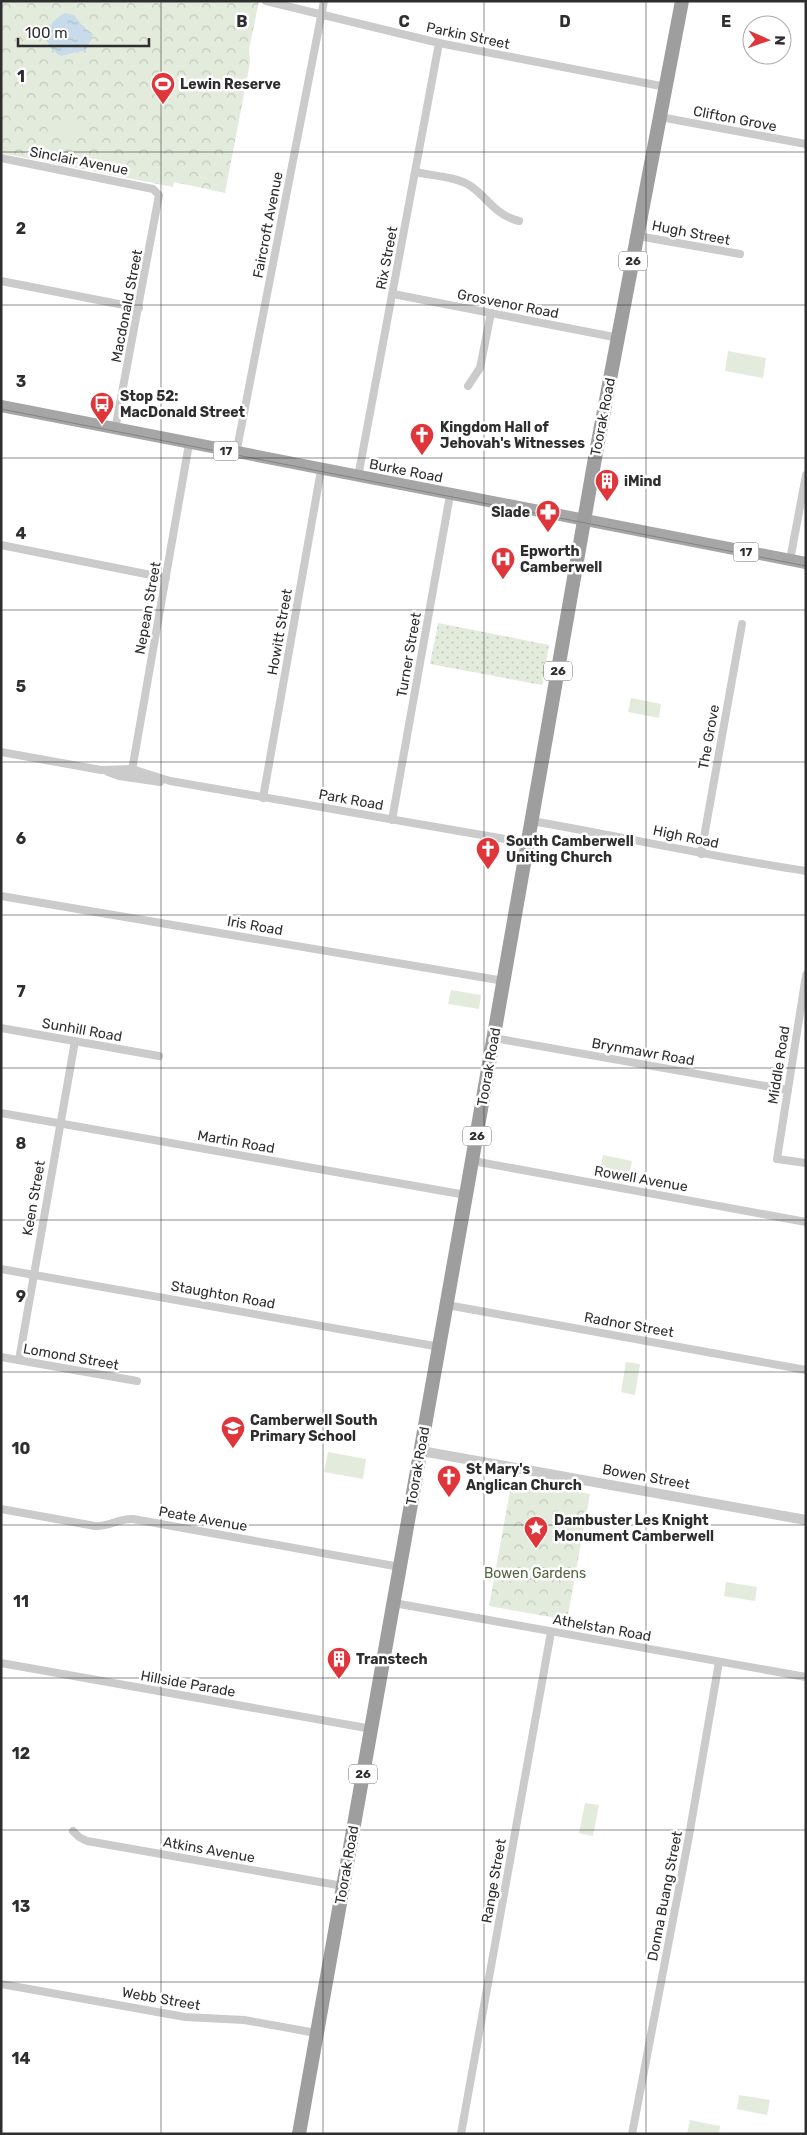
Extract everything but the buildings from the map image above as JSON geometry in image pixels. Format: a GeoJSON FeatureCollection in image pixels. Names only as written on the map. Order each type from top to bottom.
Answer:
{"type":"FeatureCollection","features":[{"type":"Feature","properties":{"kind":"highway","name":"Toorak Road"},"geometry":{"type":"LineString","coordinates":[[299,2134],[440,1346],[584,521],[682,1]]}},
{"type":"Feature","properties":{"kind":"main road","name":"Burke Road"},"geometry":{"type":"LineString","coordinates":[[1,406],[358,478],[806,563]]}},
{"type":"Feature","properties":{"kind":"street","name":"Parkin Street"},"geometry":{"type":"LineString","coordinates":[[266,1],[440,43],[666,87]]}},
{"type":"Feature","properties":{"kind":"street","name":"Faircroft Avenue"},"geometry":{"type":"LineString","coordinates":[[236,454],[324,1]]}},
{"type":"Feature","properties":{"kind":"street","name":"Rix Street"},"geometry":{"type":"LineString","coordinates":[[358,478],[440,43]]}},
{"type":"Feature","properties":{"kind":"street","name":"Clifton Grove"},"geometry":{"type":"LineString","coordinates":[[660,117],[806,144]]}},
{"type":"Feature","properties":{"kind":"street","name":"Sinclair Avenue"},"geometry":{"type":"LineString","coordinates":[[1,158],[153,189]]}},
{"type":"Feature","properties":{"kind":"street"},"geometry":{"type":"LineString","coordinates":[[416,172],[466,183],[490,205],[508,217],[519,221]]}},
{"type":"Feature","properties":{"kind":"street","name":"Macdonald Street"},"geometry":{"type":"LineString","coordinates":[[115,430],[159,203],[159,195],[153,189]]}},
{"type":"Feature","properties":{"kind":"street","name":"Hugh Street"},"geometry":{"type":"LineString","coordinates":[[638,236],[740,254]]}},
{"type":"Feature","properties":{"kind":"street"},"geometry":{"type":"LineString","coordinates":[[1,281],[139,308]]}},
{"type":"Feature","properties":{"kind":"street","name":"Grosvenor Road"},"geometry":{"type":"LineString","coordinates":[[393,294],[619,338]]}},
{"type":"Feature","properties":{"kind":"street"},"geometry":{"type":"LineString","coordinates":[[468,386],[480,368],[491,313]]}},
{"type":"Feature","properties":{"kind":"street","name":"Nepean Street"},"geometry":{"type":"LineString","coordinates":[[132,773],[189,444]]}},
{"type":"Feature","properties":{"kind":"street","name":"Howitt Street"},"geometry":{"type":"LineString","coordinates":[[263,798],[321,470]]}},
{"type":"Feature","properties":{"kind":"street"},"geometry":{"type":"LineString","coordinates":[[790,560],[806,475]]}},
{"type":"Feature","properties":{"kind":"street","name":"Turner Street"},"geometry":{"type":"LineString","coordinates":[[392,820],[450,495]]}},
{"type":"Feature","properties":{"kind":"street"},"geometry":{"type":"LineString","coordinates":[[1,546],[166,578]]}},
{"type":"Feature","properties":{"kind":"street","name":"The Grove"},"geometry":{"type":"LineString","coordinates":[[701,854],[742,624]]}},
{"type":"Feature","properties":{"kind":"street","name":"Park Road"},"geometry":{"type":"LineString","coordinates":[[1,752],[101,770],[119,776],[132,773],[150,782],[170,781],[528,843]]}},
{"type":"Feature","properties":{"kind":"street","name":"High Road"},"geometry":{"type":"LineString","coordinates":[[532,821],[617,835],[701,854],[806,871]]}},
{"type":"Feature","properties":{"kind":"street","name":"Iris Road"},"geometry":{"type":"LineString","coordinates":[[1,896],[504,981]]}},
{"type":"Feature","properties":{"kind":"street","name":"Middle Road"},"geometry":{"type":"LineString","coordinates":[[806,975],[777,1159],[806,1163]]}},
{"type":"Feature","properties":{"kind":"street","name":"Sunhill Road"},"geometry":{"type":"LineString","coordinates":[[1,1028],[159,1056]]}},
{"type":"Feature","properties":{"kind":"street","name":"Brynmawr Road"},"geometry":{"type":"LineString","coordinates":[[494,1038],[788,1090]]}},
{"type":"Feature","properties":{"kind":"street","name":"Keen Street"},"geometry":{"type":"LineString","coordinates":[[19,1360],[75,1041]]}},
{"type":"Feature","properties":{"kind":"street","name":"Martin Road"},"geometry":{"type":"LineString","coordinates":[[1,1113],[466,1195]]}},
{"type":"Feature","properties":{"kind":"street","name":"Rowell Avenue"},"geometry":{"type":"LineString","coordinates":[[472,1161],[806,1222]]}},
{"type":"Feature","properties":{"kind":"street","name":"Staughton Road"},"geometry":{"type":"LineString","coordinates":[[1,1269],[440,1346]]}},
{"type":"Feature","properties":{"kind":"street","name":"Radnor Street"},"geometry":{"type":"LineString","coordinates":[[447,1305],[806,1370]]}},
{"type":"Feature","properties":{"kind":"street","name":"Lomond Street"},"geometry":{"type":"LineString","coordinates":[[1,1357],[137,1381]]}},
{"type":"Feature","properties":{"kind":"street","name":"Bowen Street"},"geometry":{"type":"LineString","coordinates":[[421,1451],[806,1520]]}},
{"type":"Feature","properties":{"kind":"street","name":"Peate Avenue"},"geometry":{"type":"LineString","coordinates":[[1,1509],[95,1526],[103,1526],[123,1518],[133,1519],[400,1567]]}},
{"type":"Feature","properties":{"kind":"street","name":"Athelstan Road"},"geometry":{"type":"LineString","coordinates":[[394,1603],[806,1677]]}},
{"type":"Feature","properties":{"kind":"street","name":"Range Street"},"geometry":{"type":"LineString","coordinates":[[461,2134],[551,1632]]}},
{"type":"Feature","properties":{"kind":"street","name":"Donna Buang Street"},"geometry":{"type":"LineString","coordinates":[[632,2134],[689,1836],[719,1662]]}},
{"type":"Feature","properties":{"kind":"street"},"geometry":{"type":"LineString","coordinates":[[1,1672],[2,1663]]}},
{"type":"Feature","properties":{"kind":"street","name":"Hillside Parade"},"geometry":{"type":"LineString","coordinates":[[2,1663],[372,1729]]}},
{"type":"Feature","properties":{"kind":"street","name":"Atkins Avenue"},"geometry":{"type":"LineString","coordinates":[[73,1831],[79,1838],[87,1841],[343,1886]]}},
{"type":"Feature","properties":{"kind":"street","name":"Webb Street"},"geometry":{"type":"LineString","coordinates":[[1,1984],[185,2017],[244,2020],[316,2033]]}},
{"type":"Feature","properties":{"kind":"green space","name":"Lewin Reserve"},"geometry":{"type":"Polygon","coordinates":[[[1,1],[259,1],[249,49],[250,63],[225,193],[174,182],[173,187],[1,153],[1,1]]]}},
{"type":"Feature","properties":{"kind":"green space"},"geometry":{"type":"Polygon","coordinates":[[[78,119],[79,132],[48,135],[47,122],[78,119]]]}},
{"type":"Feature","properties":{"kind":"green space"},"geometry":{"type":"Polygon","coordinates":[[[728,351],[766,358],[763,378],[725,371],[728,351]]]}},
{"type":"Feature","properties":{"kind":"green space"},"geometry":{"type":"Polygon","coordinates":[[[438,623],[549,645],[542,685],[430,664],[438,623]]]}},
{"type":"Feature","properties":{"kind":"green space"},"geometry":{"type":"Polygon","coordinates":[[[631,698],[661,704],[659,718],[628,712],[631,698]]]}},
{"type":"Feature","properties":{"kind":"green space"},"geometry":{"type":"Polygon","coordinates":[[[451,990],[481,995],[479,1009],[448,1004],[451,990]]]}},
{"type":"Feature","properties":{"kind":"green space"},"geometry":{"type":"Polygon","coordinates":[[[603,1155],[632,1161],[629,1176],[600,1170],[603,1155]]]}},
{"type":"Feature","properties":{"kind":"green space"},"geometry":{"type":"Polygon","coordinates":[[[626,1362],[640,1364],[635,1395],[621,1392],[626,1362]]]}},
{"type":"Feature","properties":{"kind":"green space"},"geometry":{"type":"Polygon","coordinates":[[[328,1452],[366,1459],[363,1479],[324,1472],[328,1452]]]}},
{"type":"Feature","properties":{"kind":"green space","name":"Bowen Gardens"},"geometry":{"type":"Polygon","coordinates":[[[512,1480],[590,1494],[567,1620],[489,1606],[512,1480]]]}},
{"type":"Feature","properties":{"kind":"green space"},"geometry":{"type":"Polygon","coordinates":[[[726,1582],[757,1587],[755,1601],[724,1596],[726,1582]]]}},
{"type":"Feature","properties":{"kind":"green space"},"geometry":{"type":"Polygon","coordinates":[[[585,1803],[599,1805],[593,1836],[579,1833],[585,1803]]]}},
{"type":"Feature","properties":{"kind":"green space"},"geometry":{"type":"Polygon","coordinates":[[[739,2095],[770,2100],[767,2115],[737,2109],[739,2095]]]}},
{"type":"Feature","properties":{"kind":"green space"},"geometry":{"type":"Polygon","coordinates":[[[690,2120],[720,2126],[719,2134],[687,2134],[690,2120]]]}},
{"type":"Feature","properties":{"kind":"water"},"geometry":{"type":"Polygon","coordinates":[[[65,13],[74,15],[84,28],[93,34],[86,50],[61,56],[50,46],[47,34],[53,22],[65,13]]]}},
{"type":"Feature","properties":{"kind":"tram line"},"geometry":{"type":"LineString","coordinates":[[1,409],[806,566]]}},
{"type":"Feature","properties":{"kind":"place","name":"Lewin Reserve"},"geometry":{"type":"Point","coordinates":[163,105]}},
{"type":"Feature","properties":{"kind":"place","name":"Stop 52: MacDonald Street"},"geometry":{"type":"Point","coordinates":[102,425]}},
{"type":"Feature","properties":{"kind":"place","name":"Kingdom Hall of Jehovah's Witnesses"},"geometry":{"type":"Point","coordinates":[422,456]}},
{"type":"Feature","properties":{"kind":"place","name":"iMind"},"geometry":{"type":"Point","coordinates":[607,502]}},
{"type":"Feature","properties":{"kind":"place","name":"Slade"},"geometry":{"type":"Point","coordinates":[548,533]}},
{"type":"Feature","properties":{"kind":"place","name":"Epworth Camberwell"},"geometry":{"type":"Point","coordinates":[503,580]}},
{"type":"Feature","properties":{"kind":"place","name":"South Camberwell Uniting Church"},"geometry":{"type":"Point","coordinates":[488,870]}},
{"type":"Feature","properties":{"kind":"place","name":"Camberwell South Primary School"},"geometry":{"type":"Point","coordinates":[233,1449]}},
{"type":"Feature","properties":{"kind":"place","name":"St Mary's Anglican Church"},"geometry":{"type":"Point","coordinates":[449,1498]}},
{"type":"Feature","properties":{"kind":"place","name":"Dambuster Les Knight Monument Camberwell"},"geometry":{"type":"Point","coordinates":[536,1549]}},
{"type":"Feature","properties":{"kind":"place","name":"Transtech"},"geometry":{"type":"Point","coordinates":[339,1680]}}]}
